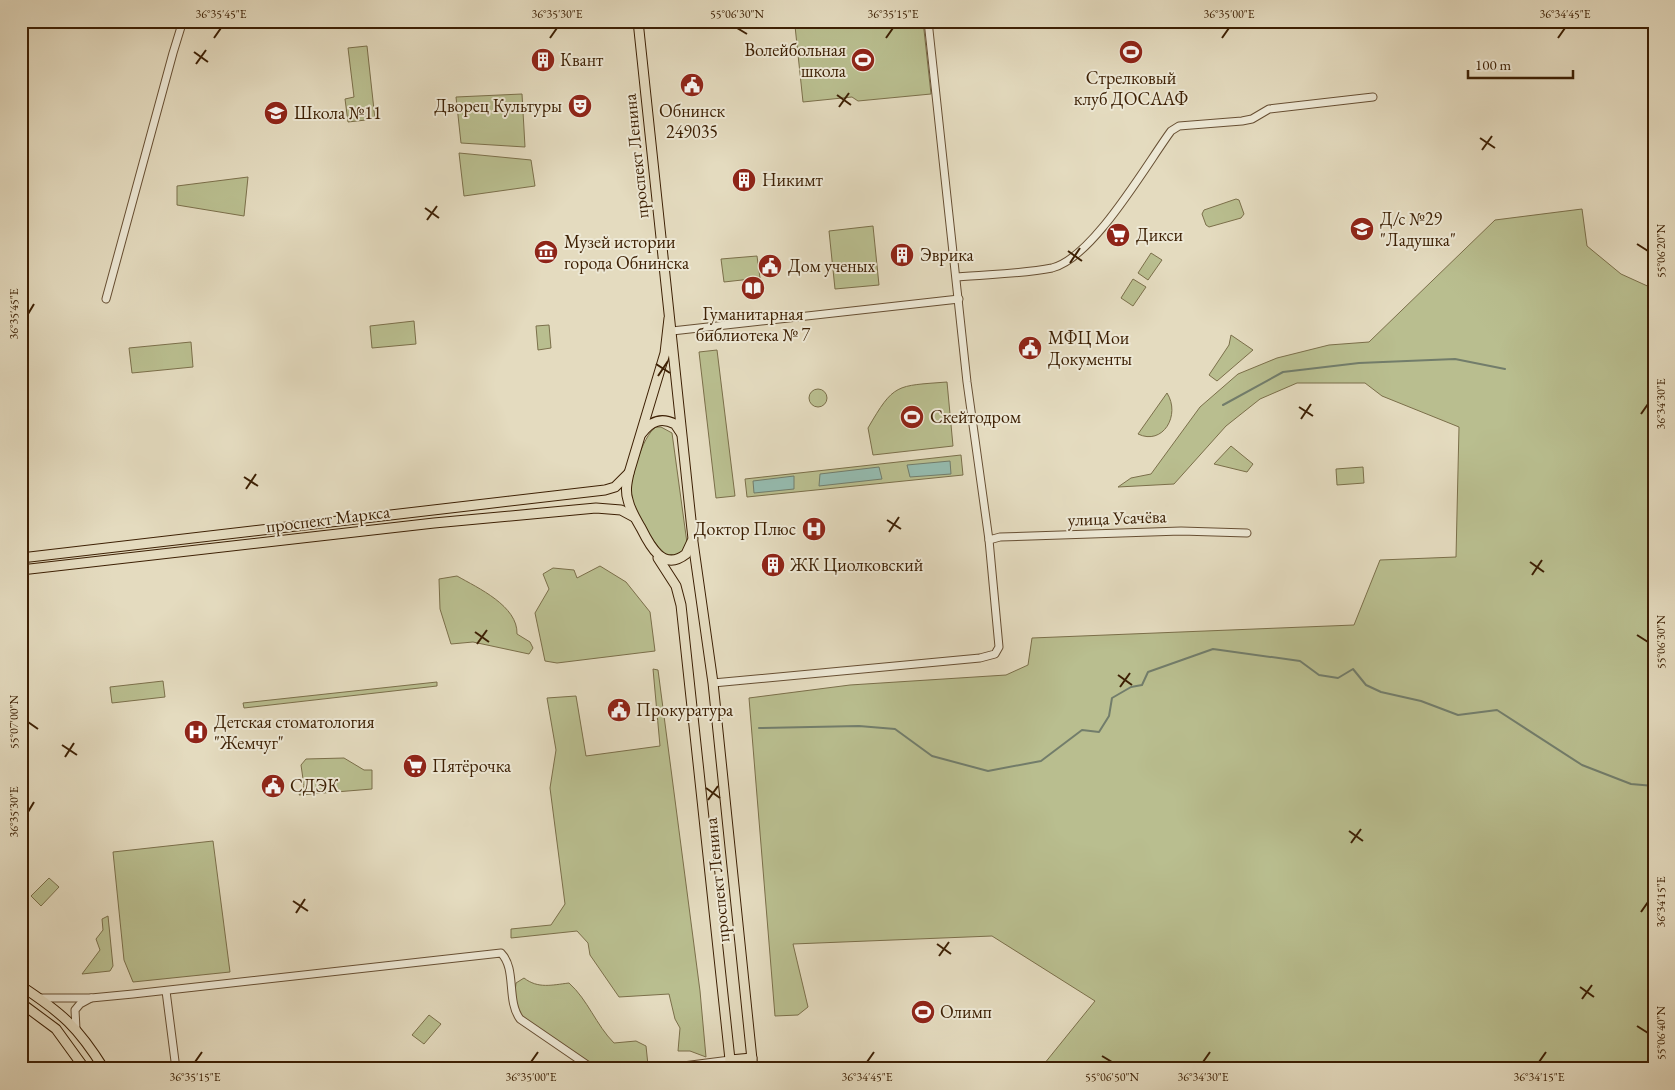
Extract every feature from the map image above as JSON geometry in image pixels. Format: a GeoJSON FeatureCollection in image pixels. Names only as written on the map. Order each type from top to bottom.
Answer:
{"type":"FeatureCollection","features":[{"type":"Feature","properties":{"kind":"main road","name":"проспект Ленина"},"geometry":{"type":"LineString","coordinates":[[638,21],[669,318],[672,331],[681,433],[693,539],[713,683],[754,1069]]}},
{"type":"Feature","properties":{"kind":"main road","name":"проспект Ленина"},"geometry":{"type":"LineString","coordinates":[[669,318],[665,353],[629,473],[627,499],[653,552],[667,569],[676,586],[681,605],[731,1065]]}},
{"type":"Feature","properties":{"kind":"main road"},"geometry":{"type":"LineString","coordinates":[[640,435],[648,425],[658,420],[675,424],[681,433]]}},
{"type":"Feature","properties":{"kind":"main road","name":"проспект Маркса"},"geometry":{"type":"LineString","coordinates":[[21,558],[596,491],[614,487],[629,473]]}},
{"type":"Feature","properties":{"kind":"main road"},"geometry":{"type":"LineString","coordinates":[[596,491],[596,508]]}},
{"type":"Feature","properties":{"kind":"main road","name":"проспект Маркса"},"geometry":{"type":"LineString","coordinates":[[21,570],[434,523],[596,508],[621,510],[636,519]]}},
{"type":"Feature","properties":{"kind":"main road"},"geometry":{"type":"LineString","coordinates":[[653,552],[665,560],[676,559],[686,554],[693,539]]}},
{"type":"Feature","properties":{"kind":"main road"},"geometry":{"type":"LineString","coordinates":[[21,986],[64,1015],[104,1069]]}},
{"type":"Feature","properties":{"kind":"main road"},"geometry":{"type":"LineString","coordinates":[[21,1004],[56,1030],[85,1069]]}},
{"type":"Feature","properties":{"kind":"main road"},"geometry":{"type":"LineString","coordinates":[[731,1065],[752,1058]]}},
{"type":"Feature","properties":{"kind":"street"},"geometry":{"type":"LineString","coordinates":[[106,299],[176,44],[181,27],[185,21]]}},
{"type":"Feature","properties":{"kind":"street"},"geometry":{"type":"LineString","coordinates":[[713,683],[980,658],[994,654],[999,647],[989,540],[968,391],[928,21]]}},
{"type":"Feature","properties":{"kind":"street"},"geometry":{"type":"LineString","coordinates":[[957,276],[1054,267],[1069,258],[1100,233],[1166,138],[1179,126],[1242,121],[1252,119],[1269,109],[1373,96]]}},
{"type":"Feature","properties":{"kind":"street"},"geometry":{"type":"LineString","coordinates":[[672,331],[959,299]]}},
{"type":"Feature","properties":{"kind":"street","name":"улица Усачёва"},"geometry":{"type":"LineString","coordinates":[[989,540],[1000,537],[1181,531],[1247,533]]}},
{"type":"Feature","properties":{"kind":"street"},"geometry":{"type":"LineString","coordinates":[[41,998],[91,998],[166,991],[501,953],[508,960],[514,1011],[520,1019],[593,1069]]}},
{"type":"Feature","properties":{"kind":"street"},"geometry":{"type":"LineString","coordinates":[[166,991],[176,1069]]}},
{"type":"Feature","properties":{"kind":"street"},"geometry":{"type":"LineString","coordinates":[[76,1029],[75,1010],[80,1004],[91,998]]}},
{"type":"Feature","properties":{"kind":"street"},"geometry":{"type":"LineString","coordinates":[[660,1069],[731,1065]]}},
{"type":"Feature","properties":{"kind":"green space","name":"Волейбольная школа"},"geometry":{"type":"Polygon","coordinates":[[[781,21],[923,21],[931,94],[858,101],[852,97],[803,102],[795,26],[782,27],[781,21]]]}},
{"type":"Feature","properties":{"kind":"green space"},"geometry":{"type":"Polygon","coordinates":[[[367,46],[375,119],[348,122],[345,99],[354,97],[348,48],[367,46]]]}},
{"type":"Feature","properties":{"kind":"green space"},"geometry":{"type":"Polygon","coordinates":[[[522,94],[525,147],[461,143],[456,97],[522,94]]]}},
{"type":"Feature","properties":{"kind":"green space"},"geometry":{"type":"Polygon","coordinates":[[[459,153],[531,160],[535,186],[464,196],[459,153]]]}},
{"type":"Feature","properties":{"kind":"green space"},"geometry":{"type":"Polygon","coordinates":[[[248,177],[244,216],[177,205],[177,186],[248,177]]]}},
{"type":"Feature","properties":{"kind":"green space"},"geometry":{"type":"Polygon","coordinates":[[[1236,199],[1239,200],[1244,214],[1241,218],[1209,227],[1206,225],[1202,214],[1204,210],[1236,199]]]}},
{"type":"Feature","properties":{"kind":"green space"},"geometry":{"type":"Polygon","coordinates":[[[1582,209],[1587,246],[1621,274],[1654,289],[1654,1069],[1040,1069],[1095,1001],[992,936],[793,944],[808,1007],[798,1015],[775,1016],[749,698],[850,685],[1006,675],[1028,665],[1032,638],[1354,625],[1380,560],[1456,557],[1459,427],[1382,396],[1365,383],[1297,383],[1260,399],[1226,426],[1174,484],[1118,487],[1131,478],[1151,474],[1200,407],[1238,374],[1277,358],[1329,345],[1369,342],[1495,220],[1582,209]]]}},
{"type":"Feature","properties":{"kind":"green space"},"geometry":{"type":"Polygon","coordinates":[[[873,226],[879,285],[835,289],[829,231],[873,226]]]}},
{"type":"Feature","properties":{"kind":"green space"},"geometry":{"type":"Polygon","coordinates":[[[1151,253],[1162,260],[1148,280],[1138,273],[1151,253]]]}},
{"type":"Feature","properties":{"kind":"green space"},"geometry":{"type":"Polygon","coordinates":[[[757,256],[760,278],[724,282],[721,259],[757,256]]]}},
{"type":"Feature","properties":{"kind":"green space"},"geometry":{"type":"Polygon","coordinates":[[[1133,279],[1146,287],[1133,306],[1121,298],[1133,279]]]}},
{"type":"Feature","properties":{"kind":"green space"},"geometry":{"type":"Polygon","coordinates":[[[414,321],[416,344],[372,348],[370,326],[414,321]]]}},
{"type":"Feature","properties":{"kind":"green space"},"geometry":{"type":"Polygon","coordinates":[[[549,325],[551,348],[538,350],[536,326],[549,325]]]}},
{"type":"Feature","properties":{"kind":"green space"},"geometry":{"type":"Polygon","coordinates":[[[1231,335],[1253,350],[1217,381],[1209,375],[1229,345],[1231,335]]]}},
{"type":"Feature","properties":{"kind":"green space"},"geometry":{"type":"Polygon","coordinates":[[[191,342],[193,367],[132,373],[129,348],[191,342]]]}},
{"type":"Feature","properties":{"kind":"green space"},"geometry":{"type":"Polygon","coordinates":[[[717,350],[735,496],[716,498],[699,352],[717,350]]]}},
{"type":"Feature","properties":{"kind":"green space","name":"Скейтодром"},"geometry":{"type":"Polygon","coordinates":[[[947,382],[953,446],[873,455],[868,428],[884,402],[891,395],[906,386],[947,382]]]}},
{"type":"Feature","properties":{"kind":"green space"},"geometry":{"type":"Polygon","coordinates":[[[814,389],[822,389],[827,394],[825,405],[814,407],[809,402],[809,394],[814,389]]]}},
{"type":"Feature","properties":{"kind":"green space"},"geometry":{"type":"Polygon","coordinates":[[[1167,393],[1172,410],[1171,419],[1167,426],[1155,436],[1147,437],[1138,434],[1167,393]]]}},
{"type":"Feature","properties":{"kind":"green space"},"geometry":{"type":"Polygon","coordinates":[[[656,427],[661,427],[672,433],[687,543],[685,549],[670,557],[665,554],[646,530],[635,512],[630,498],[632,481],[641,449],[656,427]]]}},
{"type":"Feature","properties":{"kind":"green space"},"geometry":{"type":"Polygon","coordinates":[[[1231,446],[1253,464],[1247,472],[1214,464],[1231,446]]]}},
{"type":"Feature","properties":{"kind":"green space"},"geometry":{"type":"Polygon","coordinates":[[[961,455],[963,475],[747,497],[745,479],[961,455]]]}},
{"type":"Feature","properties":{"kind":"green space"},"geometry":{"type":"Polygon","coordinates":[[[1363,467],[1364,483],[1337,485],[1336,469],[1363,467]]]}},
{"type":"Feature","properties":{"kind":"green space"},"geometry":{"type":"Polygon","coordinates":[[[600,566],[626,582],[650,612],[655,651],[557,663],[545,661],[535,613],[549,589],[543,574],[553,568],[574,570],[577,578],[600,566]]]}},
{"type":"Feature","properties":{"kind":"green space"},"geometry":{"type":"Polygon","coordinates":[[[457,576],[485,592],[504,607],[516,624],[517,634],[530,642],[533,648],[529,654],[473,642],[451,644],[440,609],[439,579],[457,576]]]}},
{"type":"Feature","properties":{"kind":"green space"},"geometry":{"type":"Polygon","coordinates":[[[653,669],[658,670],[700,991],[706,1057],[690,1051],[678,1051],[680,1028],[675,1019],[669,994],[619,997],[590,955],[588,943],[577,931],[511,938],[511,929],[551,925],[565,904],[550,788],[556,750],[547,698],[576,696],[586,756],[660,746],[653,669]]]}},
{"type":"Feature","properties":{"kind":"green space"},"geometry":{"type":"Polygon","coordinates":[[[163,681],[165,697],[112,703],[110,687],[163,681]]]}},
{"type":"Feature","properties":{"kind":"green space"},"geometry":{"type":"Polygon","coordinates":[[[437,682],[437,686],[244,708],[243,703],[437,682]]]}},
{"type":"Feature","properties":{"kind":"green space"},"geometry":{"type":"Polygon","coordinates":[[[344,758],[364,770],[372,770],[372,789],[299,795],[304,786],[301,765],[306,759],[344,758]]]}},
{"type":"Feature","properties":{"kind":"green space"},"geometry":{"type":"Polygon","coordinates":[[[213,841],[230,972],[133,982],[124,960],[113,852],[213,841]]]}},
{"type":"Feature","properties":{"kind":"green space"},"geometry":{"type":"Polygon","coordinates":[[[49,878],[59,887],[41,906],[31,896],[49,878]]]}},
{"type":"Feature","properties":{"kind":"green space"},"geometry":{"type":"Polygon","coordinates":[[[108,916],[113,966],[110,971],[82,974],[100,950],[96,939],[103,930],[102,919],[108,916]]]}},
{"type":"Feature","properties":{"kind":"green space"},"geometry":{"type":"Polygon","coordinates":[[[524,978],[540,985],[569,983],[582,997],[614,1043],[636,1041],[646,1046],[648,1065],[625,1070],[602,1068],[583,1059],[545,1035],[517,1010],[515,998],[516,983],[524,978]]]}},
{"type":"Feature","properties":{"kind":"green space"},"geometry":{"type":"Polygon","coordinates":[[[429,1015],[441,1024],[424,1044],[412,1035],[429,1015]]]}},
{"type":"Feature","properties":{"kind":"water"},"geometry":{"type":"Polygon","coordinates":[[[950,461],[951,474],[910,477],[907,465],[950,461]]]}},
{"type":"Feature","properties":{"kind":"water"},"geometry":{"type":"Polygon","coordinates":[[[879,467],[882,479],[819,486],[820,474],[879,467]]]}},
{"type":"Feature","properties":{"kind":"water"},"geometry":{"type":"Polygon","coordinates":[[[794,476],[794,489],[754,493],[753,481],[794,476]]]}},
{"type":"Feature","properties":{"kind":"waterway"},"geometry":{"type":"LineString","coordinates":[[1223,405],[1283,372],[1359,363],[1455,359],[1505,369]]}},
{"type":"Feature","properties":{"kind":"waterway"},"geometry":{"type":"LineString","coordinates":[[759,728],[859,726],[895,729],[932,756],[988,771],[1041,761],[1082,730],[1099,732],[1109,716],[1112,698],[1131,687],[1142,685],[1148,672],[1213,649],[1300,661],[1319,675],[1338,678],[1353,669],[1366,685],[1381,692],[1421,701],[1458,715],[1497,710],[1582,765],[1631,784],[1654,786]]}},
{"type":"Feature","properties":{"kind":"place","name":"Стрелковый клуб ДОСААФ"},"geometry":{"type":"Point","coordinates":[1131,52]}},
{"type":"Feature","properties":{"kind":"place","name":"Квант"},"geometry":{"type":"Point","coordinates":[543,60]}},
{"type":"Feature","properties":{"kind":"place","name":"Волейбольная школа"},"geometry":{"type":"Point","coordinates":[863,60]}},
{"type":"Feature","properties":{"kind":"place","name":"Обнинск 249035"},"geometry":{"type":"Point","coordinates":[692,85]}},
{"type":"Feature","properties":{"kind":"place","name":"Дворец Культуры"},"geometry":{"type":"Point","coordinates":[580,106]}},
{"type":"Feature","properties":{"kind":"place","name":"Школа №11"},"geometry":{"type":"Point","coordinates":[276,113]}},
{"type":"Feature","properties":{"kind":"place","name":"Никимт"},"geometry":{"type":"Point","coordinates":[744,180]}},
{"type":"Feature","properties":{"kind":"place","name":"Д/с №29 \"Ладушка\""},"geometry":{"type":"Point","coordinates":[1362,229]}},
{"type":"Feature","properties":{"kind":"place","name":"Дикси"},"geometry":{"type":"Point","coordinates":[1118,235]}},
{"type":"Feature","properties":{"kind":"place","name":"Музей истории города Обнинска"},"geometry":{"type":"Point","coordinates":[546,252]}},
{"type":"Feature","properties":{"kind":"place","name":"Эврика"},"geometry":{"type":"Point","coordinates":[902,255]}},
{"type":"Feature","properties":{"kind":"place","name":"Дом ученых"},"geometry":{"type":"Point","coordinates":[770,266]}},
{"type":"Feature","properties":{"kind":"place","name":"Гуманитарная библиотека № 7"},"geometry":{"type":"Point","coordinates":[753,288]}},
{"type":"Feature","properties":{"kind":"place","name":"МФЦ Мои Документы"},"geometry":{"type":"Point","coordinates":[1030,348]}},
{"type":"Feature","properties":{"kind":"place","name":"Скейтодром"},"geometry":{"type":"Point","coordinates":[912,417]}},
{"type":"Feature","properties":{"kind":"place","name":"Доктор Плюс"},"geometry":{"type":"Point","coordinates":[814,529]}},
{"type":"Feature","properties":{"kind":"place","name":"ЖК Циолковский"},"geometry":{"type":"Point","coordinates":[773,565]}},
{"type":"Feature","properties":{"kind":"place","name":"Прокуратура"},"geometry":{"type":"Point","coordinates":[619,710]}},
{"type":"Feature","properties":{"kind":"place","name":"Детская стоматология \"Жемчуг\""},"geometry":{"type":"Point","coordinates":[196,732]}},
{"type":"Feature","properties":{"kind":"place","name":"Пятёрочка"},"geometry":{"type":"Point","coordinates":[415,766]}},
{"type":"Feature","properties":{"kind":"place","name":"СДЭК"},"geometry":{"type":"Point","coordinates":[273,786]}},
{"type":"Feature","properties":{"kind":"place","name":"Олимп"},"geometry":{"type":"Point","coordinates":[923,1012]}}]}
